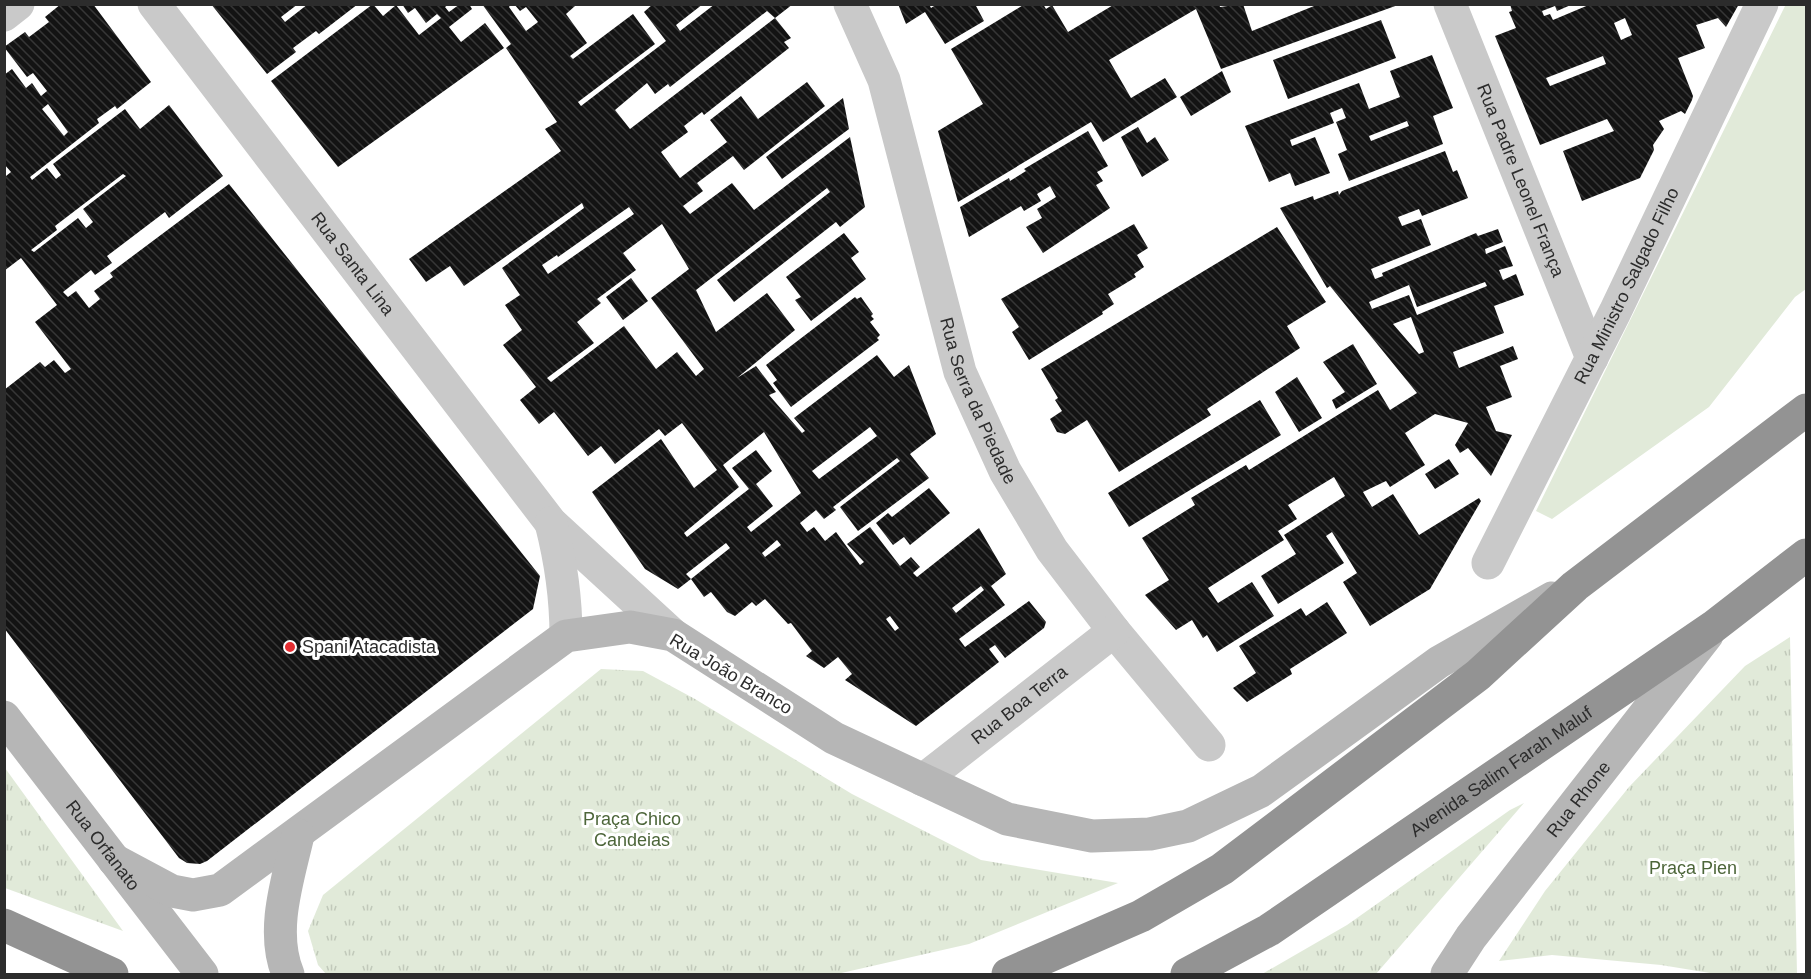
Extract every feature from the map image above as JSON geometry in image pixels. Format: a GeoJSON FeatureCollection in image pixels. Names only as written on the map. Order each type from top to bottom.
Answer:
{"type":"FeatureCollection","features":[{"type":"Feature","properties":{"kind":"highway"},"geometry":{"type":"LineString","coordinates":[[1008,975],[1141,916],[1222,869],[1478,675],[1575,586],[1806,410]]}},
{"type":"Feature","properties":{"kind":"highway","name":"Avenida Salim Farah Maluf"},"geometry":{"type":"LineString","coordinates":[[1187,975],[1269,930],[1713,627],[1806,555]]}},
{"type":"Feature","properties":{"kind":"highway"},"geometry":{"type":"LineString","coordinates":[[4,925],[112,975]]}},
{"type":"Feature","properties":{"kind":"main road","name":"Rua João Branco"},"geometry":{"type":"LineString","coordinates":[[114,860],[172,891],[193,895],[220,890],[298,835],[566,636],[630,627],[673,635],[834,738],[1007,819],[1092,836],[1150,834],[1188,826],[1261,791],[1439,662],[1575,586]]}},
{"type":"Feature","properties":{"kind":"main road","name":"Rua Rhone"},"geometry":{"type":"LineString","coordinates":[[1447,975],[1471,937],[1713,627]]}},
{"type":"Feature","properties":{"kind":"main road","name":"Rua Orfanato"},"geometry":{"type":"LineString","coordinates":[[4,717],[202,975]]}},
{"type":"Feature","properties":{"kind":"main road"},"geometry":{"type":"LineString","coordinates":[[288,975],[282,945],[281,909],[298,835]]}},
{"type":"Feature","properties":{"kind":"street"},"geometry":{"type":"LineString","coordinates":[[4,15],[18,4]]}},
{"type":"Feature","properties":{"kind":"street","name":"Rua Santa Lina"},"geometry":{"type":"LineString","coordinates":[[154,4],[551,523],[673,635]]}},
{"type":"Feature","properties":{"kind":"street","name":"Rua Serra da Piedade"},"geometry":{"type":"LineString","coordinates":[[850,4],[884,80],[960,372],[1005,471],[1052,550],[1114,631],[1209,745]]}},
{"type":"Feature","properties":{"kind":"street","name":"Rua Padre Leonel França"},"geometry":{"type":"LineString","coordinates":[[1449,4],[1592,358]]}},
{"type":"Feature","properties":{"kind":"street","name":"Rua Ministro Salgado Filho"},"geometry":{"type":"LineString","coordinates":[[1488,563],[1592,358],[1762,4]]}},
{"type":"Feature","properties":{"kind":"street","name":"Rua Santa Lina"},"geometry":{"type":"LineString","coordinates":[[551,523],[562,567],[566,596],[566,636]]}},
{"type":"Feature","properties":{"kind":"street","name":"Rua Boa Terra"},"geometry":{"type":"LineString","coordinates":[[923,780],[1114,631]]}},
{"type":"Feature","properties":{"kind":"green space"},"geometry":{"type":"Polygon","coordinates":[[[1786,4],[1806,5],[1806,289],[1795,297],[1709,407],[1552,519],[1536,511],[1786,4]]]}},
{"type":"Feature","properties":{"kind":"green space","name":"Praça Pien"},"geometry":{"type":"Polygon","coordinates":[[[1790,637],[1797,974],[1716,974],[1661,965],[1552,955],[1499,961],[1545,891],[1629,787],[1745,666],[1790,637]]]}},
{"type":"Feature","properties":{"kind":"green space","name":"Praça Chico Candeias"},"geometry":{"type":"Polygon","coordinates":[[[601,669],[643,671],[695,699],[852,794],[981,860],[1118,883],[969,944],[837,974],[326,974],[318,965],[308,931],[323,895],[601,669]]]}},
{"type":"Feature","properties":{"kind":"green space"},"geometry":{"type":"Polygon","coordinates":[[[5,768],[123,931],[5,888],[5,768]]]}},
{"type":"Feature","properties":{"kind":"green space"},"geometry":{"type":"Polygon","coordinates":[[[1524,803],[1376,974],[1262,974],[1347,925],[1510,810],[1524,803]]]}},
{"type":"Feature","properties":{"kind":"building"},"geometry":{"type":"Polygon","coordinates":[[[61,4],[93,4],[151,82],[117,109],[115,106],[97,119],[99,123],[30,177],[32,180],[47,168],[56,179],[61,175],[53,164],[125,109],[140,129],[169,105],[223,176],[169,218],[165,212],[107,256],[112,263],[95,275],[91,270],[63,292],[68,297],[76,291],[89,308],[100,299],[94,291],[113,277],[110,273],[229,184],[540,576],[533,609],[207,861],[200,864],[187,863],[179,858],[4,628],[4,390],[40,362],[45,367],[54,360],[65,373],[71,369],[35,322],[57,305],[21,258],[4,271],[4,174],[6,176],[11,172],[4,164],[4,75],[12,69],[26,88],[32,83],[41,96],[47,91],[33,73],[27,77],[4,47],[25,32],[29,37],[49,22],[45,17],[61,4]],[[48,104],[42,109],[64,136],[68,132],[48,104]],[[123,174],[55,226],[57,230],[31,250],[34,252],[78,218],[86,228],[93,222],[83,209],[126,176],[123,174]]]}},
{"type":"Feature","properties":{"kind":"building"},"geometry":{"type":"Polygon","coordinates":[[[211,4],[298,4],[281,17],[285,22],[308,4],[358,4],[319,34],[316,31],[293,48],[296,52],[267,74],[211,4]]]}},
{"type":"Feature","properties":{"kind":"building"},"geometry":{"type":"Polygon","coordinates":[[[373,4],[383,16],[396,5],[419,35],[441,18],[437,14],[426,23],[415,8],[408,13],[402,4],[449,4],[445,7],[449,12],[460,4],[469,4],[472,9],[449,27],[461,42],[485,23],[504,48],[338,167],[271,81],[373,4]]]}},
{"type":"Feature","properties":{"kind":"building"},"geometry":{"type":"Polygon","coordinates":[[[482,4],[511,4],[509,7],[526,31],[538,22],[526,7],[520,11],[514,4],[574,4],[575,6],[566,14],[587,43],[570,56],[573,59],[633,14],[655,44],[578,102],[581,106],[666,41],[644,12],[653,4],[703,4],[676,25],[680,31],[715,4],[793,4],[775,18],[791,38],[784,42],[789,48],[704,115],[702,112],[684,126],[688,132],[661,152],[680,178],[727,142],[710,120],[741,96],[758,119],[807,82],[825,106],[744,170],[733,156],[697,183],[703,191],[683,206],[690,214],[732,183],[754,210],[850,137],[865,207],[840,227],[836,222],[734,302],[717,280],[830,192],[827,188],[696,290],[716,332],[767,293],[795,330],[737,378],[756,366],[776,392],[769,395],[802,433],[805,431],[794,418],[877,355],[894,377],[909,365],[936,434],[910,454],[929,478],[858,531],[840,507],[900,461],[897,458],[833,507],[836,510],[824,519],[816,510],[800,523],[807,532],[814,527],[825,541],[836,532],[860,565],[864,562],[847,544],[870,527],[900,566],[911,557],[920,567],[913,573],[917,577],[979,528],[1006,574],[991,586],[1005,605],[959,639],[965,647],[1029,601],[1046,622],[1044,628],[1005,658],[995,645],[989,649],[999,662],[916,726],[845,680],[852,674],[838,657],[824,668],[806,656],[812,651],[791,623],[788,624],[765,599],[756,606],[752,602],[735,616],[727,612],[711,592],[704,597],[691,579],[678,589],[645,569],[592,492],[661,439],[694,488],[717,470],[682,423],[665,436],[659,429],[615,464],[601,446],[588,456],[554,412],[539,424],[520,400],[536,387],[503,345],[522,330],[505,305],[520,295],[502,268],[584,208],[582,203],[464,286],[450,266],[426,282],[409,259],[561,151],[545,129],[557,122],[506,48],[511,44],[482,4]],[[767,11],[670,87],[668,84],[655,94],[647,83],[615,110],[630,129],[775,18],[767,11]],[[629,207],[558,257],[557,255],[542,265],[548,274],[634,214],[629,207]],[[662,224],[623,253],[636,270],[597,299],[601,303],[577,322],[594,343],[547,378],[551,382],[624,326],[656,369],[677,352],[696,376],[704,369],[651,298],[689,269],[662,224]],[[870,427],[812,471],[819,479],[877,436],[870,427]],[[764,432],[723,465],[739,487],[684,533],[687,537],[749,489],[732,468],[756,450],[772,471],[756,484],[773,506],[747,527],[751,532],[801,493],[764,432]],[[777,540],[762,553],[765,557],[781,545],[777,540]],[[726,543],[686,574],[691,579],[730,548],[726,543]],[[981,586],[952,608],[956,613],[984,590],[981,586]],[[890,616],[886,619],[895,631],[899,628],[890,616]]]}},
{"type":"Feature","properties":{"kind":"building"},"geometry":{"type":"Polygon","coordinates":[[[898,4],[929,4],[931,8],[937,4],[975,4],[984,21],[945,44],[925,12],[906,24],[898,4]]]}},
{"type":"Feature","properties":{"kind":"building"},"geometry":{"type":"Polygon","coordinates":[[[1025,4],[1043,4],[1046,9],[1052,5],[1068,32],[1115,4],[1219,4],[1220,7],[1243,4],[1252,31],[1319,4],[1398,5],[1221,69],[1196,9],[1109,60],[1131,98],[1165,78],[1177,97],[1103,142],[1091,122],[958,202],[938,131],[983,104],[951,49],[1025,4]]]}},
{"type":"Feature","properties":{"kind":"building"},"geometry":{"type":"Polygon","coordinates":[[[1510,4],[1573,4],[1557,11],[1555,6],[1542,11],[1544,16],[1550,14],[1553,20],[1591,4],[1739,4],[1726,27],[1718,18],[1696,25],[1705,48],[1678,58],[1693,96],[1692,100],[1685,114],[1681,111],[1659,121],[1664,129],[1653,145],[1654,150],[1640,178],[1582,201],[1563,151],[1614,131],[1607,119],[1540,145],[1495,36],[1516,28],[1509,12],[1512,11],[1510,4]],[[1625,18],[1614,23],[1621,40],[1632,35],[1625,18]],[[1603,56],[1546,78],[1550,86],[1606,64],[1603,56]]]}},
{"type":"Feature","properties":{"kind":"building"},"geometry":{"type":"Polygon","coordinates":[[[1381,20],[1396,58],[1288,99],[1273,60],[1381,20]]]}},
{"type":"Feature","properties":{"kind":"building"},"geometry":{"type":"Polygon","coordinates":[[[1432,55],[1453,108],[1433,116],[1443,144],[1349,181],[1338,154],[1347,150],[1336,122],[1346,118],[1342,108],[1330,113],[1334,123],[1290,140],[1292,146],[1315,137],[1330,173],[1295,186],[1290,173],[1269,182],[1245,126],[1359,83],[1369,109],[1400,97],[1390,71],[1432,55]],[[1407,121],[1369,136],[1371,141],[1409,126],[1407,121]]]}},
{"type":"Feature","properties":{"kind":"building"},"geometry":{"type":"Polygon","coordinates":[[[1222,71],[1231,92],[1191,116],[1180,97],[1222,71]]]}},
{"type":"Feature","properties":{"kind":"building"},"geometry":{"type":"Polygon","coordinates":[[[843,98],[849,129],[782,179],[766,157],[843,98]]]}},
{"type":"Feature","properties":{"kind":"building"},"geometry":{"type":"Polygon","coordinates":[[[1138,127],[1147,143],[1155,137],[1169,160],[1142,177],[1121,137],[1138,127]]]}},
{"type":"Feature","properties":{"kind":"building"},"geometry":{"type":"Polygon","coordinates":[[[1088,131],[1108,166],[1097,172],[1103,181],[1096,185],[1110,208],[1043,253],[1026,227],[1042,218],[1037,209],[1056,197],[1050,186],[1037,194],[1041,201],[1024,211],[1021,206],[969,237],[960,207],[1009,178],[1010,181],[1026,171],[1024,169],[1088,131]]]}},
{"type":"Feature","properties":{"kind":"building"},"geometry":{"type":"Polygon","coordinates":[[[1445,151],[1453,172],[1457,170],[1468,198],[1422,216],[1419,209],[1398,217],[1402,226],[1421,219],[1431,245],[1371,269],[1375,279],[1383,276],[1382,273],[1476,233],[1478,236],[1498,229],[1503,242],[1485,249],[1486,254],[1505,246],[1513,266],[1499,270],[1503,280],[1516,274],[1524,295],[1494,306],[1504,333],[1453,352],[1459,368],[1513,346],[1518,359],[1500,366],[1512,397],[1486,407],[1496,431],[1512,435],[1491,476],[1468,448],[1460,453],[1455,445],[1468,423],[1435,414],[1405,433],[1425,465],[1390,487],[1386,481],[1363,492],[1372,507],[1393,494],[1419,535],[1479,498],[1481,501],[1430,589],[1370,626],[1343,582],[1357,573],[1332,532],[1326,536],[1344,563],[1278,604],[1261,576],[1296,554],[1284,535],[1345,496],[1334,477],[1288,505],[1297,519],[1278,531],[1284,540],[1208,588],[1218,603],[1252,582],[1274,616],[1217,652],[1207,635],[1203,638],[1192,620],[1176,630],[1145,595],[1169,580],[1142,538],[1195,505],[1191,498],[1246,465],[1249,470],[1378,390],[1390,410],[1417,393],[1330,286],[1327,288],[1280,208],[1313,196],[1314,200],[1338,191],[1339,195],[1342,191],[1445,151]],[[1485,282],[1417,307],[1409,285],[1369,302],[1372,309],[1409,295],[1417,315],[1487,286],[1485,282]],[[1411,317],[1393,324],[1419,354],[1424,352],[1411,317]]]}},
{"type":"Feature","properties":{"kind":"building"},"geometry":{"type":"Polygon","coordinates":[[[1134,224],[1148,248],[1137,255],[1144,267],[1134,274],[1136,277],[1108,294],[1114,304],[1102,312],[1103,314],[1029,360],[1012,332],[1019,327],[1001,299],[1134,224]]]}},
{"type":"Feature","properties":{"kind":"building"},"geometry":{"type":"Polygon","coordinates":[[[1277,227],[1326,302],[1287,326],[1300,348],[1207,409],[1211,415],[1119,472],[1087,420],[1065,434],[1057,432],[1050,419],[1062,411],[1055,400],[1058,398],[1041,369],[1277,227]]]}},
{"type":"Feature","properties":{"kind":"building"},"geometry":{"type":"Polygon","coordinates":[[[844,233],[859,252],[851,258],[866,279],[811,321],[795,300],[801,297],[786,277],[844,233]]]}},
{"type":"Feature","properties":{"kind":"building"},"geometry":{"type":"Polygon","coordinates":[[[631,278],[648,301],[623,320],[606,297],[631,278]]]}},
{"type":"Feature","properties":{"kind":"building"},"geometry":{"type":"Polygon","coordinates":[[[855,297],[857,299],[861,297],[873,314],[871,316],[874,319],[870,322],[880,335],[877,338],[879,340],[791,407],[773,383],[777,380],[766,365],[855,297]]]}},
{"type":"Feature","properties":{"kind":"building"},"geometry":{"type":"Polygon","coordinates":[[[1353,344],[1377,384],[1336,409],[1332,400],[1345,392],[1323,362],[1353,344]]]}},
{"type":"Feature","properties":{"kind":"building"},"geometry":{"type":"Polygon","coordinates":[[[1297,377],[1322,418],[1299,432],[1275,392],[1297,377]]]}},
{"type":"Feature","properties":{"kind":"building"},"geometry":{"type":"Polygon","coordinates":[[[1260,400],[1281,435],[1129,527],[1108,493],[1260,400]]]}},
{"type":"Feature","properties":{"kind":"building"},"geometry":{"type":"Polygon","coordinates":[[[1449,459],[1459,474],[1435,489],[1425,474],[1449,459]]]}},
{"type":"Feature","properties":{"kind":"building"},"geometry":{"type":"Polygon","coordinates":[[[929,488],[950,513],[910,545],[904,537],[893,545],[876,523],[888,513],[892,517],[929,488]]]}},
{"type":"Feature","properties":{"kind":"building"},"geometry":{"type":"Polygon","coordinates":[[[1327,602],[1347,633],[1290,669],[1292,674],[1247,702],[1233,688],[1256,673],[1239,646],[1301,608],[1306,616],[1327,602]]]}},
{"type":"Feature","properties":{"kind":"place","name":"Spani Atacadista"},"geometry":{"type":"Point","coordinates":[290,647]}}]}
